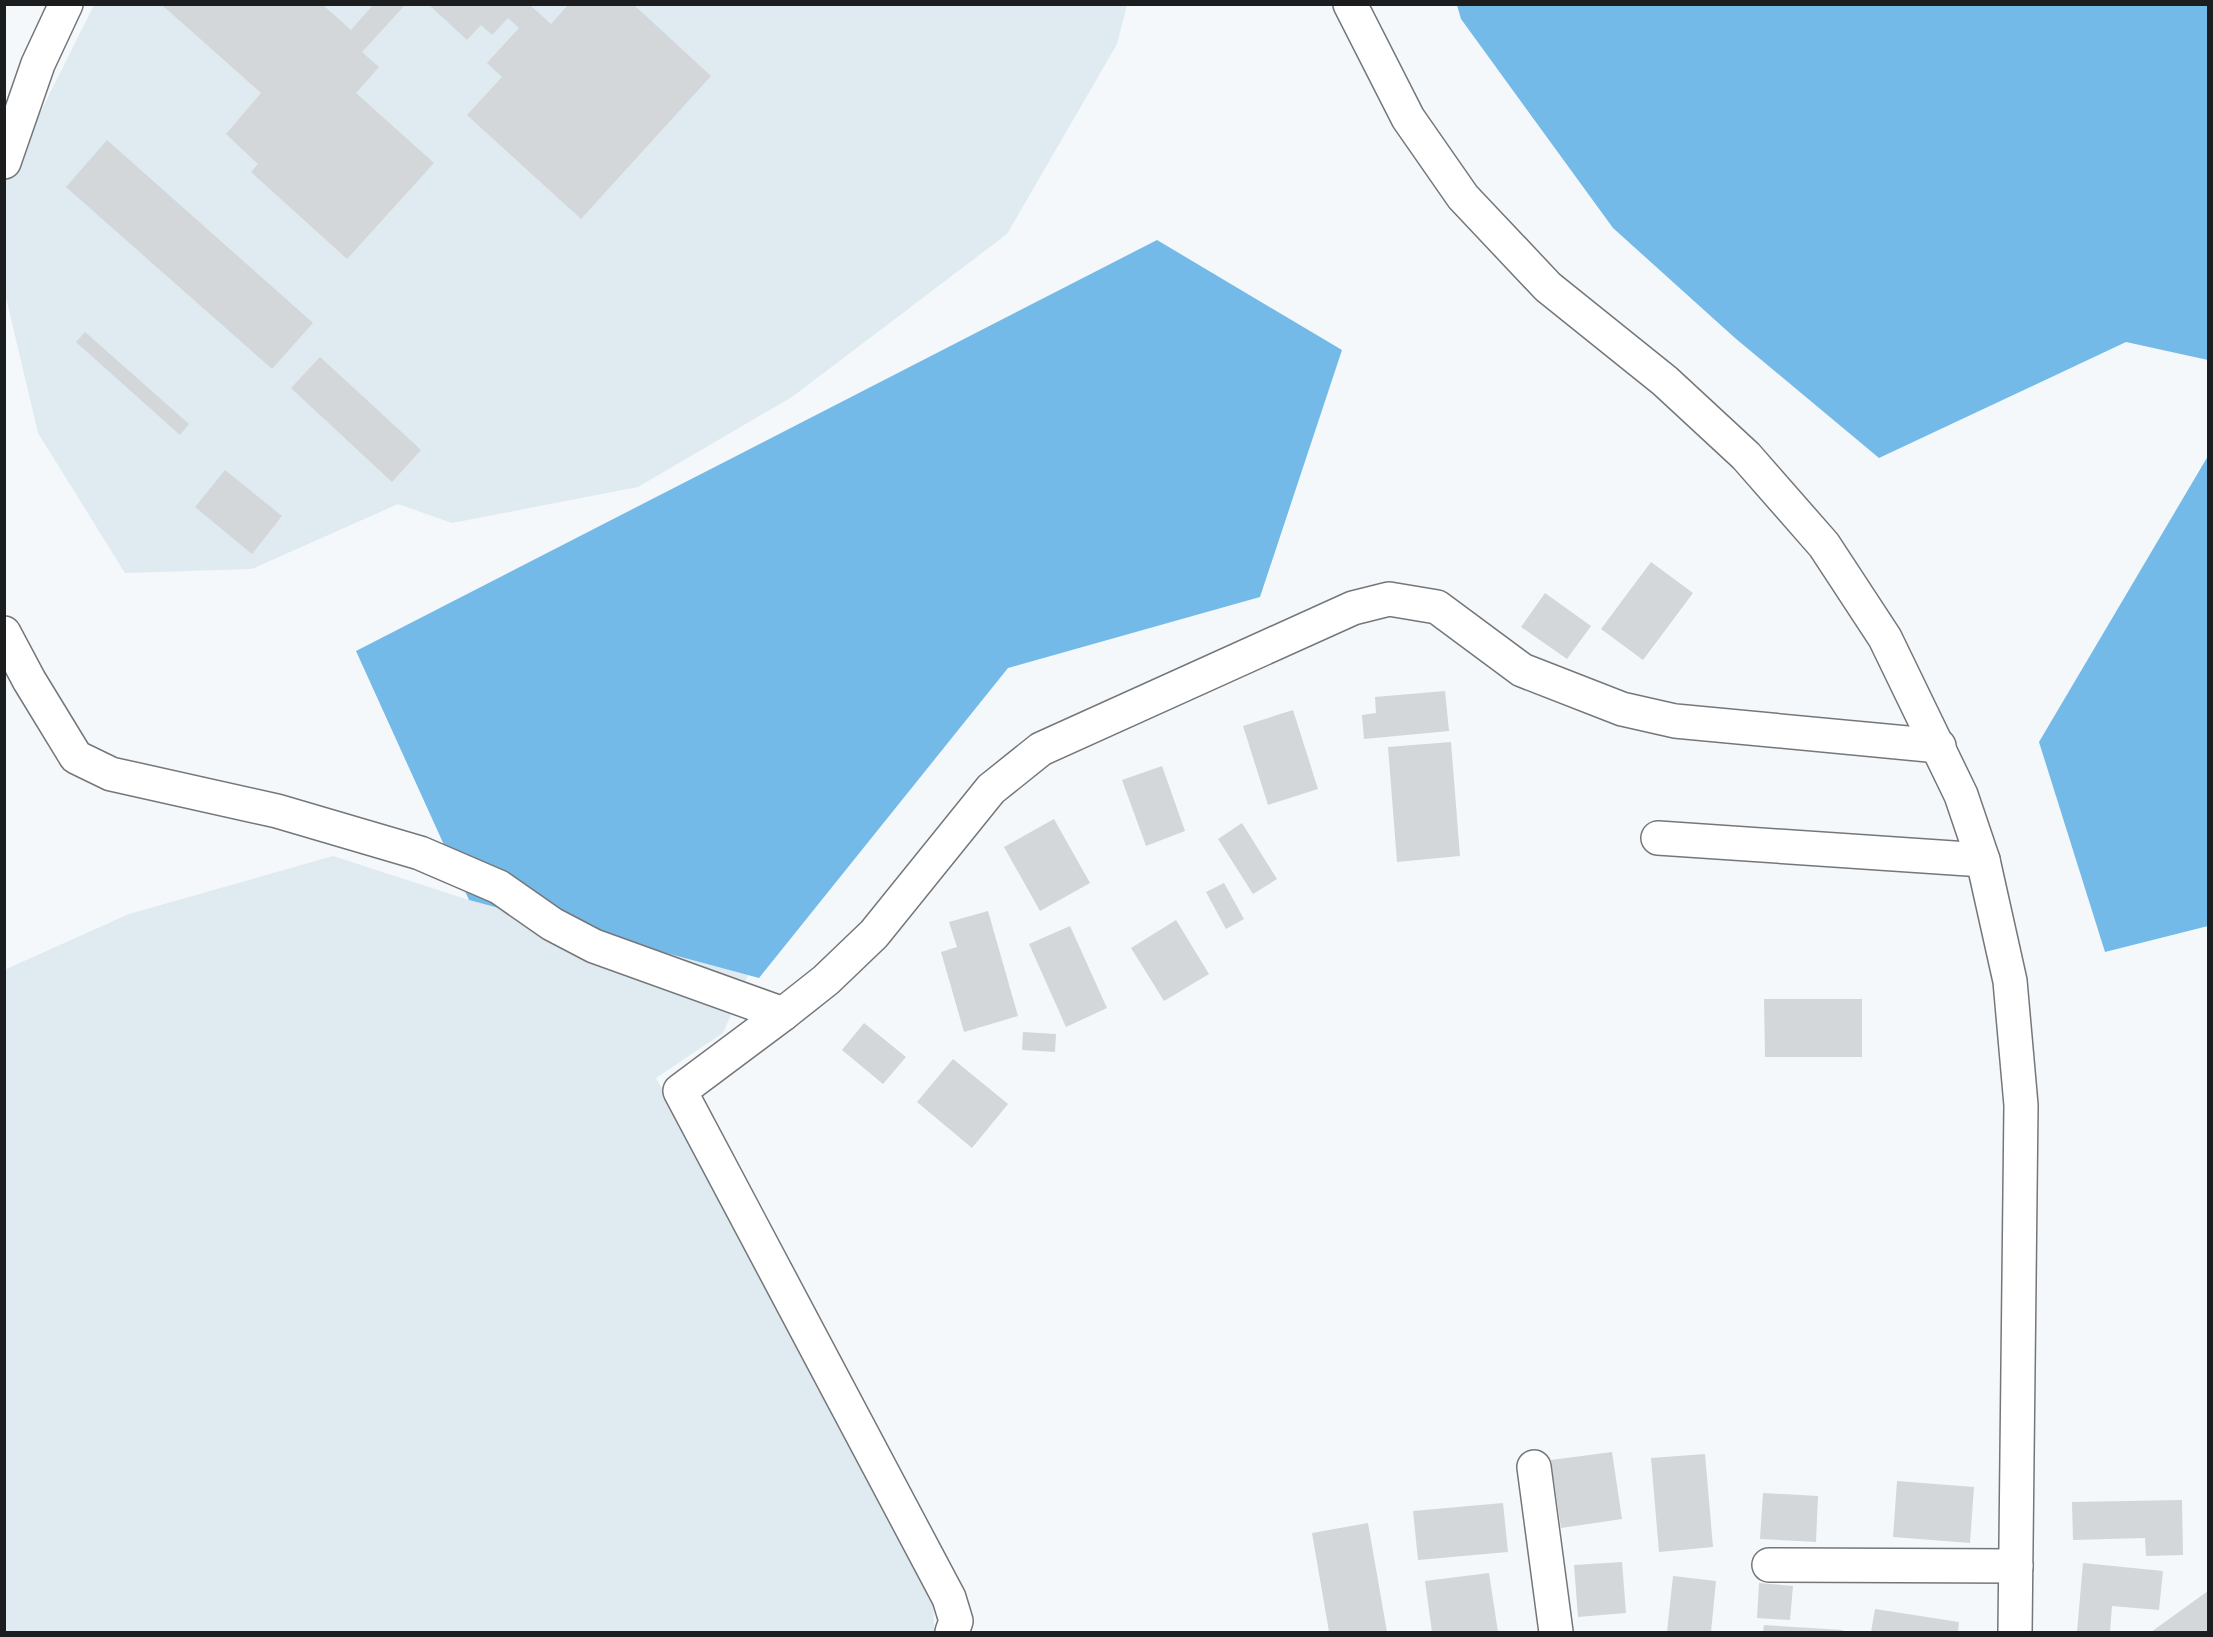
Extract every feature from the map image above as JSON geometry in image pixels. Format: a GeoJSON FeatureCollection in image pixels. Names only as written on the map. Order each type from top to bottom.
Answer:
{"type":"FeatureCollection","features":[{"type":"Feature","properties":{"kind":"street"},"geometry":{"type":"LineString","coordinates":[[4,162],[38,64],[66,4]]}},
{"type":"Feature","properties":{"kind":"street"},"geometry":{"type":"LineString","coordinates":[[1350,4],[1408,118],[1463,197],[1548,286],[1665,381],[1746,456],[1824,545],[1885,638],[1961,795],[1983,860],[2010,981],[2021,1106],[2015,1632]]}},
{"type":"Feature","properties":{"kind":"street"},"geometry":{"type":"LineString","coordinates":[[952,1632],[956,1621],[949,1598],[680,1090],[826,980],[874,934],[991,789],[1041,748],[1353,608],[1389,599],[1437,607],[1522,670],[1622,709],[1675,722],[1939,746]]}},
{"type":"Feature","properties":{"kind":"street"},"geometry":{"type":"LineString","coordinates":[[4,633],[29,680],[76,757],[102,770],[277,811],[420,853],[499,887],[552,924],[594,946],[783,1014]]}},
{"type":"Feature","properties":{"kind":"street"},"geometry":{"type":"LineString","coordinates":[[1659,838],[1983,860]]}},
{"type":"Feature","properties":{"kind":"street"},"geometry":{"type":"LineString","coordinates":[[1534,1467],[1556,1632]]}},
{"type":"Feature","properties":{"kind":"street"},"geometry":{"type":"LineString","coordinates":[[1769,1565],[2016,1566]]}},
{"type":"Feature","properties":{"kind":"shaded area"},"geometry":{"type":"Polygon","coordinates":[[[94,5],[1127,5],[1117,44],[1007,234],[792,397],[638,487],[452,523],[398,504],[252,569],[125,573],[38,433],[5,293],[4,185],[94,5]]]}},
{"type":"Feature","properties":{"kind":"shaded area"},"geometry":{"type":"Polygon","coordinates":[[[1457,5],[2208,5],[2208,360],[2126,342],[1879,458],[1735,338],[1613,228],[1461,19],[1457,5]]]}},
{"type":"Feature","properties":{"kind":"shaded area"},"geometry":{"type":"Polygon","coordinates":[[[1157,240],[1342,350],[1260,597],[1008,668],[759,978],[469,900],[356,651],[1157,240]]]}},
{"type":"Feature","properties":{"kind":"shaded area"},"geometry":{"type":"Polygon","coordinates":[[[2208,456],[2208,926],[2105,952],[2039,742],[2208,456]]]}},
{"type":"Feature","properties":{"kind":"shaded area"},"geometry":{"type":"Polygon","coordinates":[[[333,856],[469,900],[748,975],[723,1033],[656,1078],[933,1595],[934,1632],[5,1632],[4,970],[129,914],[333,856]]]}},
{"type":"Feature","properties":{"kind":"building"},"geometry":{"type":"Polygon","coordinates":[[[374,4],[406,4],[362,52],[379,67],[356,93],[434,163],[347,259],[251,172],[258,164],[226,134],[261,93],[162,5],[323,5],[351,30],[374,4]]]}},
{"type":"Feature","properties":{"kind":"building"},"geometry":{"type":"Polygon","coordinates":[[[428,4],[529,4],[551,24],[569,4],[633,4],[711,76],[581,219],[467,115],[502,77],[487,63],[519,28],[508,18],[492,35],[481,25],[467,40],[428,4]]]}},
{"type":"Feature","properties":{"kind":"building"},"geometry":{"type":"Polygon","coordinates":[[[107,140],[313,323],[272,369],[66,187],[107,140]]]}},
{"type":"Feature","properties":{"kind":"building"},"geometry":{"type":"Polygon","coordinates":[[[85,332],[189,424],[180,435],[76,342],[85,332]]]}},
{"type":"Feature","properties":{"kind":"building"},"geometry":{"type":"Polygon","coordinates":[[[320,357],[421,450],[392,482],[291,388],[320,357]]]}},
{"type":"Feature","properties":{"kind":"building"},"geometry":{"type":"Polygon","coordinates":[[[225,470],[282,516],[252,554],[195,507],[225,470]]]}},
{"type":"Feature","properties":{"kind":"building"},"geometry":{"type":"Polygon","coordinates":[[[1651,562],[1693,593],[1643,660],[1601,629],[1651,562]]]}},
{"type":"Feature","properties":{"kind":"building"},"geometry":{"type":"Polygon","coordinates":[[[1545,593],[1591,626],[1567,659],[1521,627],[1545,593]]]}},
{"type":"Feature","properties":{"kind":"building"},"geometry":{"type":"Polygon","coordinates":[[[1445,691],[1449,731],[1364,739],[1362,715],[1376,713],[1375,697],[1445,691]]]}},
{"type":"Feature","properties":{"kind":"building"},"geometry":{"type":"Polygon","coordinates":[[[1293,710],[1318,789],[1268,805],[1243,726],[1293,710]]]}},
{"type":"Feature","properties":{"kind":"building"},"geometry":{"type":"Polygon","coordinates":[[[1451,742],[1460,856],[1397,862],[1388,747],[1451,742]]]}},
{"type":"Feature","properties":{"kind":"building"},"geometry":{"type":"Polygon","coordinates":[[[1162,766],[1185,831],[1146,846],[1122,780],[1162,766]]]}},
{"type":"Feature","properties":{"kind":"building"},"geometry":{"type":"Polygon","coordinates":[[[1054,819],[1090,883],[1040,911],[1004,847],[1054,819]]]}},
{"type":"Feature","properties":{"kind":"building"},"geometry":{"type":"Polygon","coordinates":[[[1242,823],[1277,879],[1253,894],[1218,839],[1242,823]]]}},
{"type":"Feature","properties":{"kind":"building"},"geometry":{"type":"Polygon","coordinates":[[[1224,883],[1244,919],[1226,929],[1206,892],[1224,883]]]}},
{"type":"Feature","properties":{"kind":"building"},"geometry":{"type":"Polygon","coordinates":[[[988,911],[1018,1016],[964,1032],[941,952],[957,947],[949,922],[988,911]]]}},
{"type":"Feature","properties":{"kind":"building"},"geometry":{"type":"Polygon","coordinates":[[[1176,920],[1209,974],[1164,1001],[1131,948],[1176,920]]]}},
{"type":"Feature","properties":{"kind":"building"},"geometry":{"type":"Polygon","coordinates":[[[1070,926],[1107,1008],[1066,1027],[1029,944],[1070,926]]]}},
{"type":"Feature","properties":{"kind":"building"},"geometry":{"type":"Polygon","coordinates":[[[1764,999],[1862,999],[1862,1057],[1765,1057],[1764,999]]]}},
{"type":"Feature","properties":{"kind":"building"},"geometry":{"type":"Polygon","coordinates":[[[864,1023],[906,1057],[883,1084],[842,1050],[864,1023]]]}},
{"type":"Feature","properties":{"kind":"building"},"geometry":{"type":"Polygon","coordinates":[[[1023,1032],[1056,1034],[1055,1052],[1022,1050],[1023,1032]]]}},
{"type":"Feature","properties":{"kind":"building"},"geometry":{"type":"Polygon","coordinates":[[[953,1059],[1008,1104],[972,1148],[917,1102],[953,1059]]]}},
{"type":"Feature","properties":{"kind":"building"},"geometry":{"type":"Polygon","coordinates":[[[1612,1452],[1622,1519],[1561,1528],[1551,1460],[1612,1452]]]}},
{"type":"Feature","properties":{"kind":"building"},"geometry":{"type":"Polygon","coordinates":[[[1705,1454],[1713,1547],[1659,1552],[1651,1458],[1705,1454]]]}},
{"type":"Feature","properties":{"kind":"building"},"geometry":{"type":"Polygon","coordinates":[[[1897,1481],[1974,1487],[1970,1543],[1893,1537],[1897,1481]]]}},
{"type":"Feature","properties":{"kind":"building"},"geometry":{"type":"Polygon","coordinates":[[[1763,1493],[1818,1496],[1816,1542],[1760,1539],[1763,1493]]]}},
{"type":"Feature","properties":{"kind":"building"},"geometry":{"type":"Polygon","coordinates":[[[2182,1500],[2183,1555],[2146,1556],[2145,1538],[2073,1540],[2072,1502],[2182,1500]]]}},
{"type":"Feature","properties":{"kind":"building"},"geometry":{"type":"Polygon","coordinates":[[[1503,1503],[1508,1552],[1418,1560],[1413,1511],[1503,1503]]]}},
{"type":"Feature","properties":{"kind":"building"},"geometry":{"type":"Polygon","coordinates":[[[1368,1523],[1387,1632],[1329,1632],[1312,1533],[1368,1523]]]}},
{"type":"Feature","properties":{"kind":"building"},"geometry":{"type":"Polygon","coordinates":[[[1622,1562],[1626,1613],[1578,1617],[1574,1565],[1622,1562]]]}},
{"type":"Feature","properties":{"kind":"building"},"geometry":{"type":"Polygon","coordinates":[[[2083,1563],[2163,1571],[2159,1610],[2112,1606],[2110,1632],[2077,1632],[2083,1563]]]}},
{"type":"Feature","properties":{"kind":"building"},"geometry":{"type":"Polygon","coordinates":[[[1489,1573],[1498,1632],[1432,1632],[1425,1581],[1489,1573]]]}},
{"type":"Feature","properties":{"kind":"building"},"geometry":{"type":"Polygon","coordinates":[[[1673,1576],[1716,1581],[1711,1632],[1667,1632],[1673,1576]]]}},
{"type":"Feature","properties":{"kind":"building"},"geometry":{"type":"Polygon","coordinates":[[[1759,1583],[1793,1586],[1790,1620],[1757,1618],[1759,1583]]]}},
{"type":"Feature","properties":{"kind":"building"},"geometry":{"type":"Polygon","coordinates":[[[2208,1591],[2208,1632],[2151,1632],[2208,1591]]]}},
{"type":"Feature","properties":{"kind":"building"},"geometry":{"type":"Polygon","coordinates":[[[1875,1609],[1959,1622],[1958,1632],[1871,1632],[1875,1609]]]}},
{"type":"Feature","properties":{"kind":"building"},"geometry":{"type":"Polygon","coordinates":[[[1764,1625],[1843,1630],[1843,1632],[1763,1632],[1764,1625]]]}}]}
